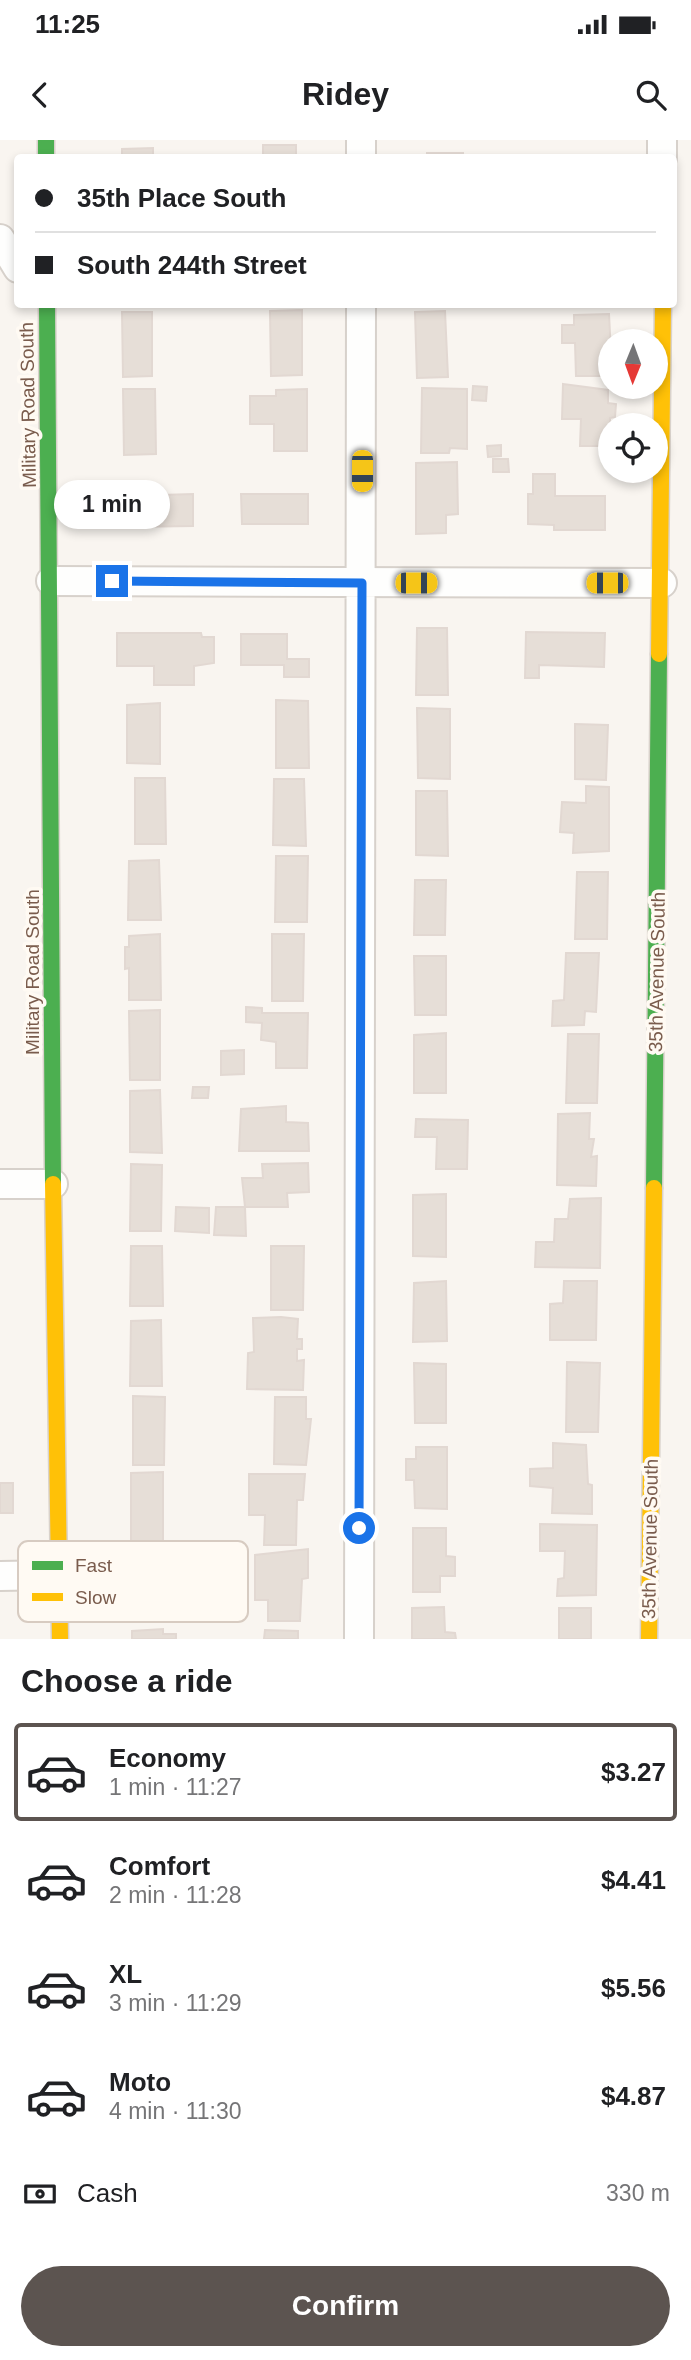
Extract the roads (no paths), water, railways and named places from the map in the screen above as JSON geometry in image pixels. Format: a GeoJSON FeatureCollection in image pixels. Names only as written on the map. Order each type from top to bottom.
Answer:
{"type":"FeatureCollection","features":[{"type":"Feature","properties":{"kind":"main road","name":"35th Avenue South"},"geometry":{"type":"LineString","coordinates":[[649,1639],[663,308]]}},
{"type":"Feature","properties":{"kind":"main road","name":"Military Road South"},"geometry":{"type":"LineString","coordinates":[[44,311],[51,582],[53,1184],[58,1541]]}},
{"type":"Feature","properties":{"kind":"street"},"geometry":{"type":"LineString","coordinates":[[0,239],[14,262]]}},
{"type":"Feature","properties":{"kind":"street"},"geometry":{"type":"LineString","coordinates":[[359,1639],[361,308]]}},
{"type":"Feature","properties":{"kind":"street"},"geometry":{"type":"LineString","coordinates":[[51,582],[662,583]]}},
{"type":"Feature","properties":{"kind":"street"},"geometry":{"type":"LineString","coordinates":[[0,1184],[53,1184]]}},
{"type":"Feature","properties":{"kind":"street"},"geometry":{"type":"LineString","coordinates":[[0,1576],[18,1576]]}}]}
